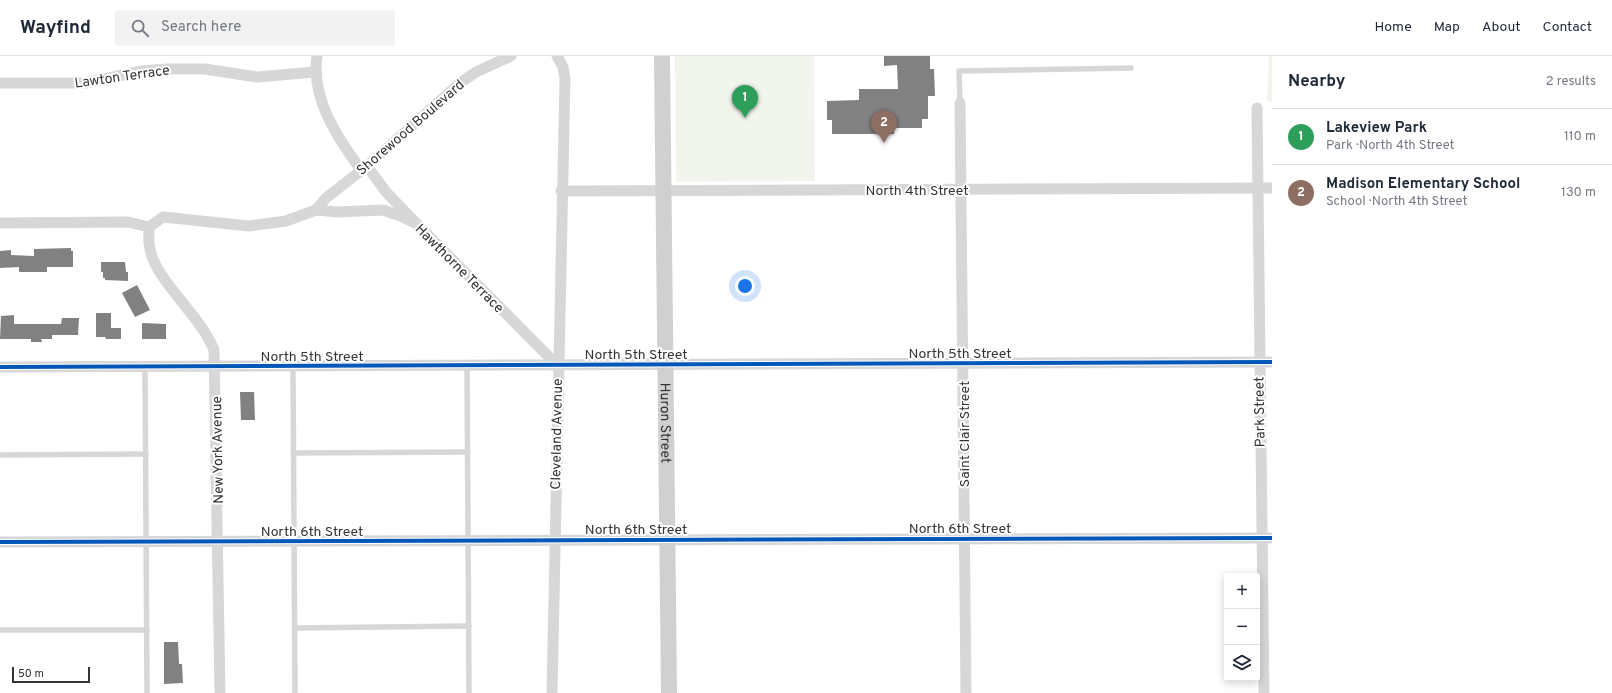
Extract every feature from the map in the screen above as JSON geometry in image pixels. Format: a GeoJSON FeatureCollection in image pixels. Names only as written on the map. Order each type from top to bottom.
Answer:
{"type":"FeatureCollection","features":[{"type":"Feature","properties":{"kind":"street","name":"Hawthorne Terrace"},"geometry":{"type":"LineString","coordinates":[[317,56],[315,72],[326,114],[334,132],[386,192],[558,366]]}},
{"type":"Feature","properties":{"kind":"street","name":"Shorewood Boulevard"},"geometry":{"type":"LineString","coordinates":[[316,210],[326,198],[364,168],[460,83],[476,72],[511,56]]}},
{"type":"Feature","properties":{"kind":"street","name":"Cleveland Avenue"},"geometry":{"type":"LineString","coordinates":[[552,693],[561,191],[565,79],[563,67],[557,56]]}},
{"type":"Feature","properties":{"kind":"street","name":"Huron Street"},"geometry":{"type":"LineString","coordinates":[[662,56],[670,693]]}},
{"type":"Feature","properties":{"kind":"street","name":"Lawton Terrace"},"geometry":{"type":"LineString","coordinates":[[0,83],[85,83],[142,71],[166,69],[205,69],[257,77],[315,72]]}},
{"type":"Feature","properties":{"kind":"street","name":"Saint Clair Street"},"geometry":{"type":"LineString","coordinates":[[960,103],[966,693]]}},
{"type":"Feature","properties":{"kind":"street","name":"Park Street"},"geometry":{"type":"LineString","coordinates":[[1257,108],[1260,538],[1264,693]]}},
{"type":"Feature","properties":{"kind":"street","name":"North 4th Street"},"geometry":{"type":"LineString","coordinates":[[561,191],[1272,188]]}},
{"type":"Feature","properties":{"kind":"street","name":"Shorewood Boulevard"},"geometry":{"type":"LineString","coordinates":[[149,227],[163,217],[249,226],[286,221],[316,210],[337,212],[383,210],[417,224]]}},
{"type":"Feature","properties":{"kind":"street"},"geometry":{"type":"LineString","coordinates":[[0,223],[128,222],[149,227]]}},
{"type":"Feature","properties":{"kind":"street","name":"New York Avenue"},"geometry":{"type":"LineString","coordinates":[[149,227],[150,250],[158,269],[209,336],[214,350],[216,367],[220,693]]}},
{"type":"Feature","properties":{"kind":"street","name":"North 5th Street"},"geometry":{"type":"LineString","coordinates":[[0,367],[1272,362]]}},
{"type":"Feature","properties":{"kind":"street","name":"North 6th Street"},"geometry":{"type":"LineString","coordinates":[[0,542],[1272,538]]}},
{"type":"Feature","properties":{"kind":"lane"},"geometry":{"type":"LineString","coordinates":[[960,103],[959,72],[1131,68]]}},
{"type":"Feature","properties":{"kind":"lane"},"geometry":{"type":"LineString","coordinates":[[467,366],[469,693]]}},
{"type":"Feature","properties":{"kind":"lane"},"geometry":{"type":"LineString","coordinates":[[145,367],[147,693]]}},
{"type":"Feature","properties":{"kind":"lane"},"geometry":{"type":"LineString","coordinates":[[293,367],[295,693]]}},
{"type":"Feature","properties":{"kind":"lane"},"geometry":{"type":"LineString","coordinates":[[293,453],[468,452]]}},
{"type":"Feature","properties":{"kind":"lane"},"geometry":{"type":"LineString","coordinates":[[0,456],[146,454]]}},
{"type":"Feature","properties":{"kind":"lane"},"geometry":{"type":"LineString","coordinates":[[294,628],[469,626]]}},
{"type":"Feature","properties":{"kind":"lane"},"geometry":{"type":"LineString","coordinates":[[0,630],[147,630]]}},
{"type":"Feature","properties":{"kind":"shaded area"},"geometry":{"type":"Polygon","coordinates":[[[675,56],[814,56],[815,181],[678,182],[676,180],[675,56]]]}},
{"type":"Feature","properties":{"kind":"shaded area"},"geometry":{"type":"Polygon","coordinates":[[[1269,56],[1272,56],[1272,102],[1267,101],[1269,56]]]}},
{"type":"Feature","properties":{"kind":"building"},"geometry":{"type":"Polygon","coordinates":[[[884,56],[930,56],[930,69],[934,69],[935,96],[928,96],[928,119],[922,119],[922,128],[894,128],[894,134],[832,134],[832,120],[827,120],[827,101],[859,100],[859,89],[898,89],[897,65],[884,66],[884,56]]]}},
{"type":"Feature","properties":{"kind":"building"},"geometry":{"type":"Polygon","coordinates":[[[71,248],[71,251],[73,251],[73,267],[47,267],[47,272],[19,272],[19,267],[0,268],[0,251],[11,250],[11,255],[34,256],[34,249],[71,248]]]}},
{"type":"Feature","properties":{"kind":"building"},"geometry":{"type":"Polygon","coordinates":[[[101,262],[125,262],[126,272],[128,272],[128,281],[105,280],[105,278],[103,278],[103,272],[101,272],[101,262]]]}},
{"type":"Feature","properties":{"kind":"building"},"geometry":{"type":"Polygon","coordinates":[[[137,285],[150,310],[135,317],[122,293],[137,285]]]}},
{"type":"Feature","properties":{"kind":"building"},"geometry":{"type":"Polygon","coordinates":[[[96,313],[111,313],[111,328],[121,328],[121,339],[96,337],[96,313]]]}},
{"type":"Feature","properties":{"kind":"building"},"geometry":{"type":"Polygon","coordinates":[[[14,315],[14,324],[61,324],[62,318],[79,318],[78,335],[52,335],[52,339],[41,339],[42,342],[31,342],[31,339],[0,339],[1,316],[14,315]]]}},
{"type":"Feature","properties":{"kind":"building"},"geometry":{"type":"Polygon","coordinates":[[[142,323],[166,324],[166,339],[142,339],[142,323]]]}},
{"type":"Feature","properties":{"kind":"building"},"geometry":{"type":"Polygon","coordinates":[[[240,392],[254,392],[255,420],[241,420],[240,392]]]}},
{"type":"Feature","properties":{"kind":"building"},"geometry":{"type":"Polygon","coordinates":[[[164,642],[178,642],[179,664],[182,664],[183,683],[164,684],[164,642]]]}},
{"type":"Feature","properties":{"kind":"cycle path"},"geometry":{"type":"LineString","coordinates":[[0,367],[1272,362]]}},
{"type":"Feature","properties":{"kind":"cycle path"},"geometry":{"type":"LineString","coordinates":[[0,542],[1272,538]]}},
{"type":"Feature","properties":{"kind":"place","name":"Lakeview Park"},"geometry":{"type":"Point","coordinates":[745,118]}},
{"type":"Feature","properties":{"kind":"place","name":"Madison Elementary School"},"geometry":{"type":"Point","coordinates":[884,143]}}]}
